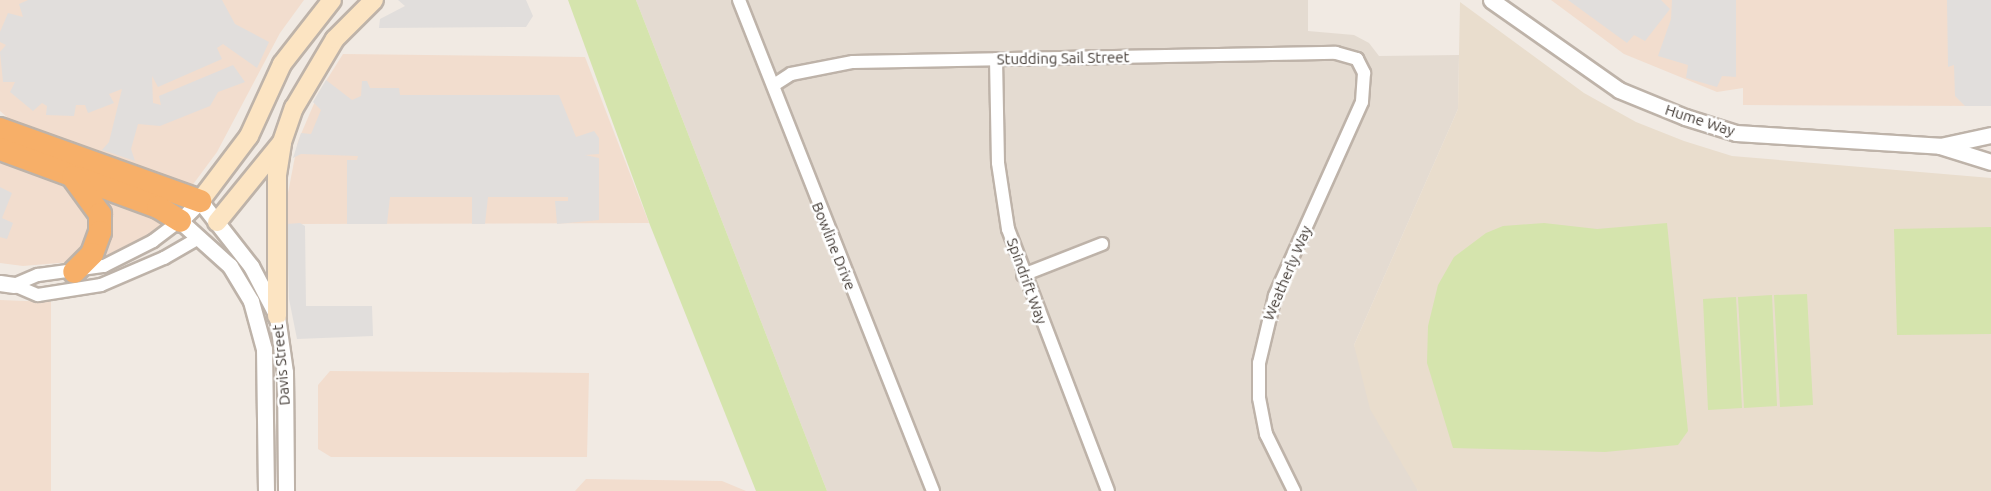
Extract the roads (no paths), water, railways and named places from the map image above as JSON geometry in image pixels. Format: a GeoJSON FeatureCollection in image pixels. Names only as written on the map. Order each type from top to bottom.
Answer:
{"type":"FeatureCollection","features":[{"type":"Feature","properties":{"kind":"highway"},"geometry":{"type":"LineString","coordinates":[[0,129],[200,201]]}},
{"type":"Feature","properties":{"kind":"highway"},"geometry":{"type":"LineString","coordinates":[[0,149],[158,207],[180,221]]}},
{"type":"Feature","properties":{"kind":"highway"},"geometry":{"type":"LineString","coordinates":[[73,177],[100,214],[100,232],[93,254],[75,272]]}},
{"type":"Feature","properties":{"kind":"main road"},"geometry":{"type":"LineString","coordinates":[[200,201],[249,136],[282,64],[332,0]]}},
{"type":"Feature","properties":{"kind":"main road"},"geometry":{"type":"LineString","coordinates":[[277,316],[277,175],[282,142],[294,108],[335,39],[374,0]]}},
{"type":"Feature","properties":{"kind":"main road"},"geometry":{"type":"LineString","coordinates":[[217,222],[282,142]]}},
{"type":"Feature","properties":{"kind":"street","name":"Bowline Drive"},"geometry":{"type":"LineString","coordinates":[[739,0],[933,491]]}},
{"type":"Feature","properties":{"kind":"street","name":"Hume Way"},"geometry":{"type":"LineString","coordinates":[[1491,0],[1619,90],[1685,117],[1736,133],[1940,146],[1991,162]]}},
{"type":"Feature","properties":{"kind":"street","name":"Studding Sail Street"},"geometry":{"type":"LineString","coordinates":[[774,85],[791,74],[832,64],[1336,53],[1357,59]]}},
{"type":"Feature","properties":{"kind":"street","name":"Spindrift Way"},"geometry":{"type":"LineString","coordinates":[[996,59],[1002,197],[1023,275],[1108,491]]}},
{"type":"Feature","properties":{"kind":"street","name":"Weatherly Way"},"geometry":{"type":"LineString","coordinates":[[1294,491],[1266,434],[1259,398],[1259,363],[1275,296],[1362,102],[1364,74],[1357,59]]}},
{"type":"Feature","properties":{"kind":"street","name":"Hume Way"},"geometry":{"type":"LineString","coordinates":[[1940,146],[1991,135]]}},
{"type":"Feature","properties":{"kind":"street"},"geometry":{"type":"LineString","coordinates":[[7,284],[38,275],[75,272],[104,266],[129,254],[180,221],[200,201]]}},
{"type":"Feature","properties":{"kind":"street","name":"Davis Street"},"geometry":{"type":"LineString","coordinates":[[200,201],[251,266],[277,316],[285,372],[286,491]]}},
{"type":"Feature","properties":{"kind":"street","name":"Davis Street"},"geometry":{"type":"LineString","coordinates":[[180,221],[230,266],[251,301],[264,349],[266,491]]}},
{"type":"Feature","properties":{"kind":"street"},"geometry":{"type":"LineString","coordinates":[[7,284],[38,295],[101,285],[164,258],[198,238],[217,222]]}},
{"type":"Feature","properties":{"kind":"street"},"geometry":{"type":"LineString","coordinates":[[1023,275],[1102,244]]}}]}
